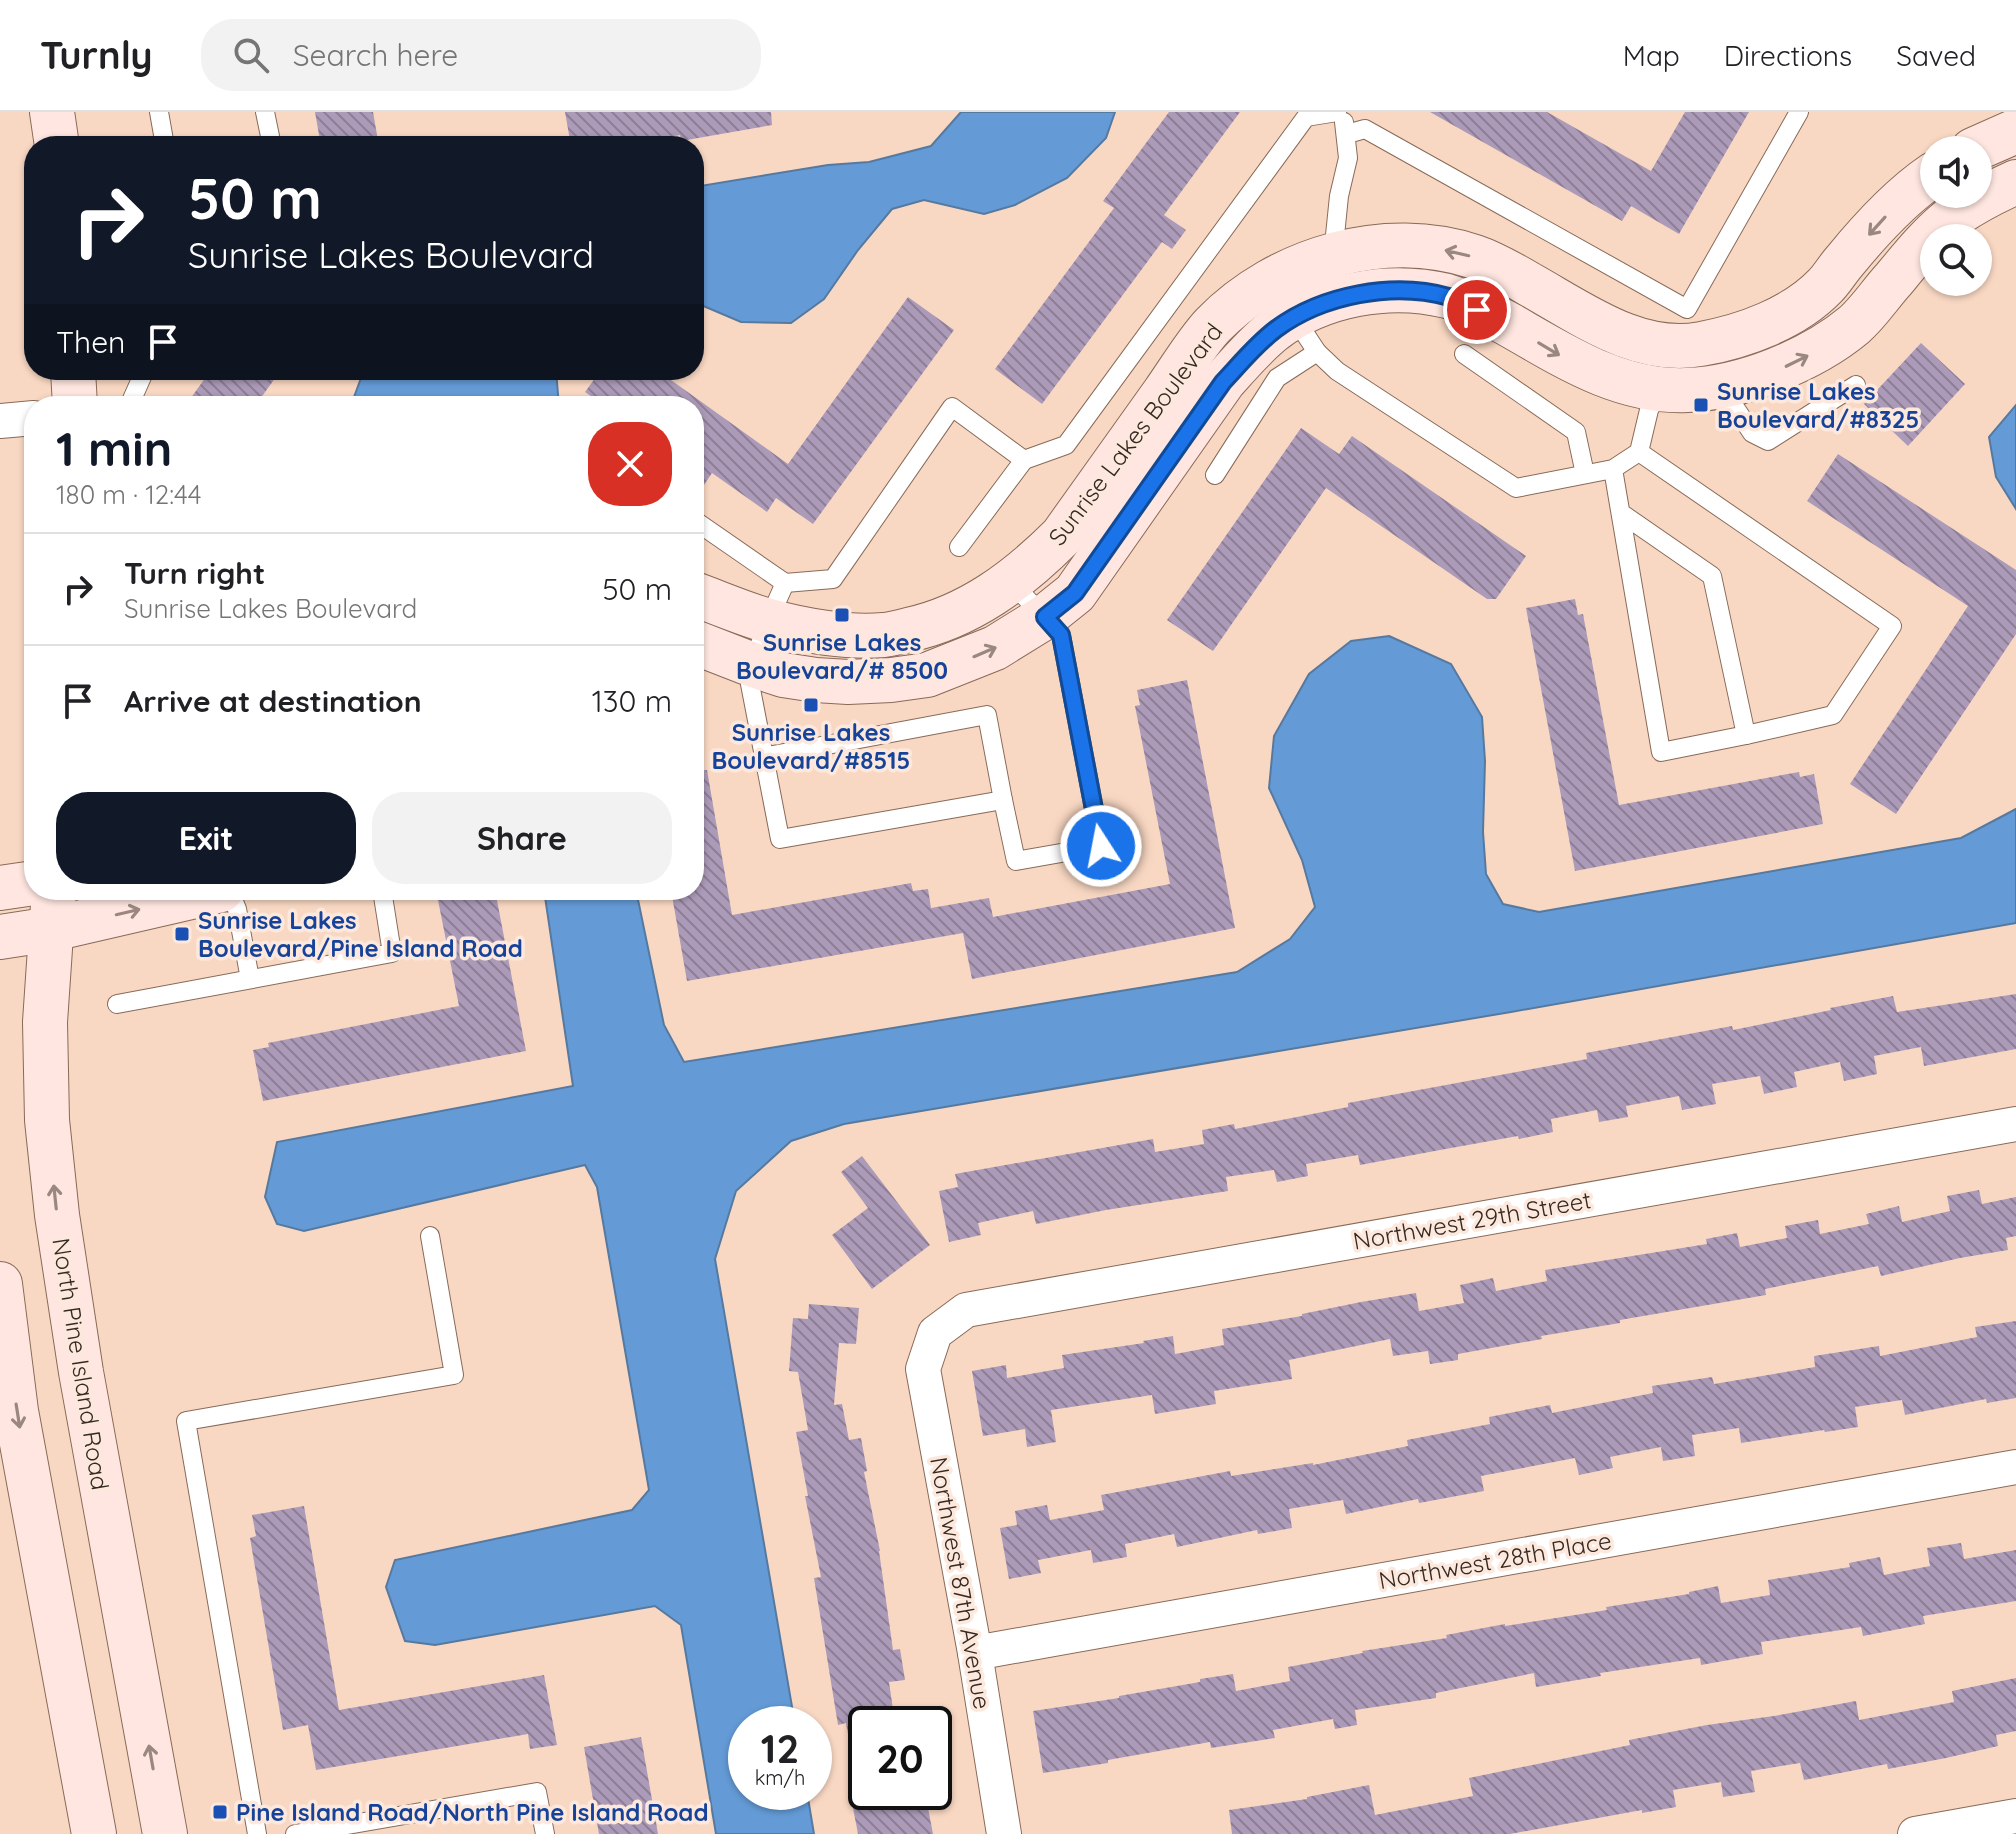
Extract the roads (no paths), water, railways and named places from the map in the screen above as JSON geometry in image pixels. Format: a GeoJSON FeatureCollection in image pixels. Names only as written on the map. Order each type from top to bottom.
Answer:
{"type":"FeatureCollection","features":[{"type":"Feature","properties":{"kind":"street"},"geometry":{"type":"LineString","coordinates":[[52,112],[56,136]]}},
{"type":"Feature","properties":{"kind":"street"},"geometry":{"type":"LineString","coordinates":[[1992,142],[2016,131]]}},
{"type":"Feature","properties":{"kind":"street","name":"Sunrise Lakes Boulevard"},"geometry":{"type":"LineString","coordinates":[[704,646],[783,675],[848,682],[891,680],[927,675],[995,648],[1045,617],[1075,593],[1223,382],[1275,330],[1289,310],[1287,271],[1338,276],[1365,248],[1436,248],[1476,257],[1598,324],[1671,356],[1687,390],[1721,386],[1775,371],[1823,348],[1857,323],[1924,245],[1955,215],[2016,182]]}},
{"type":"Feature","properties":{"kind":"street","name":"Sunrise Lakes Boulevard"},"geometry":{"type":"LineString","coordinates":[[1671,356],[1766,325],[1803,304],[1826,286],[1843,262],[1920,184]]}},
{"type":"Feature","properties":{"kind":"street","name":"Sunrise Lakes Boulevard"},"geometry":{"type":"LineString","coordinates":[[704,595],[776,602],[816,631],[885,635],[921,627],[964,611],[1011,582],[1062,536],[1212,326],[1248,295],[1289,310]]}},
{"type":"Feature","properties":{"kind":"street"},"geometry":{"type":"LineString","coordinates":[[0,421],[24,419]]}},
{"type":"Feature","properties":{"kind":"street"},"geometry":{"type":"LineString","coordinates":[[0,888],[24,884]]}},
{"type":"Feature","properties":{"kind":"street"},"geometry":{"type":"LineString","coordinates":[[0,937],[53,910],[137,900]]}},
{"type":"Feature","properties":{"kind":"street","name":"North Pine Island Road"},"geometry":{"type":"LineString","coordinates":[[53,910],[45,1022],[47,1120],[57,1215],[81,1372],[165,1834]]}},
{"type":"Feature","properties":{"kind":"street","name":"Northwest 29th Street"},"geometry":{"type":"LineString","coordinates":[[935,1333],[966,1310],[2016,1124]]}},
{"type":"Feature","properties":{"kind":"street"},"geometry":{"type":"LineString","coordinates":[[0,1284],[16,1411],[94,1834]]}},
{"type":"Feature","properties":{"kind":"street","name":"Northwest 87th Avenue"},"geometry":{"type":"LineString","coordinates":[[935,1333],[923,1369],[975,1653],[1004,1834]]}},
{"type":"Feature","properties":{"kind":"street","name":"Northwest 28th Place"},"geometry":{"type":"LineString","coordinates":[[975,1653],[2016,1467]]}},
{"type":"Feature","properties":{"kind":"street"},"geometry":{"type":"LineString","coordinates":[[1915,1834],[2016,1816]]}},
{"type":"Feature","properties":{"kind":"lane"},"geometry":{"type":"LineString","coordinates":[[159,112],[163,136]]}},
{"type":"Feature","properties":{"kind":"lane"},"geometry":{"type":"LineString","coordinates":[[265,112],[270,136]]}},
{"type":"Feature","properties":{"kind":"lane"},"geometry":{"type":"LineString","coordinates":[[959,547],[1024,460],[1066,445],[1306,117],[1340,112],[1347,134],[1348,158],[1339,196],[1338,276]]}},
{"type":"Feature","properties":{"kind":"lane"},"geometry":{"type":"LineString","coordinates":[[1289,310],[1337,371],[1516,488],[1613,469],[1639,452],[1649,410],[1671,356],[1799,112]]}},
{"type":"Feature","properties":{"kind":"lane"},"geometry":{"type":"LineString","coordinates":[[1347,134],[1365,129],[1671,356]]}},
{"type":"Feature","properties":{"kind":"lane"},"geometry":{"type":"LineString","coordinates":[[1215,475],[1277,378],[1289,310]]}},
{"type":"Feature","properties":{"kind":"lane"},"geometry":{"type":"LineString","coordinates":[[1464,354],[1576,432],[1585,474]]}},
{"type":"Feature","properties":{"kind":"lane"},"geometry":{"type":"LineString","coordinates":[[1721,386],[1752,433],[1768,441],[1856,385]]}},
{"type":"Feature","properties":{"kind":"lane"},"geometry":{"type":"LineString","coordinates":[[1003,800],[780,839],[750,684],[753,665],[776,602],[833,579],[952,407],[1024,460]]}},
{"type":"Feature","properties":{"kind":"lane"},"geometry":{"type":"LineString","coordinates":[[1613,469],[1661,752],[1833,715],[1892,626],[1639,452]]}},
{"type":"Feature","properties":{"kind":"lane"},"geometry":{"type":"LineString","coordinates":[[1621,513],[1712,576],[1746,735]]}},
{"type":"Feature","properties":{"kind":"lane"},"geometry":{"type":"LineString","coordinates":[[704,530],[776,602]]}},
{"type":"Feature","properties":{"kind":"lane"},"geometry":{"type":"LineString","coordinates":[[763,757],[987,715],[1016,861],[1101,846],[1061,635],[1011,582]]}},
{"type":"Feature","properties":{"kind":"lane"},"geometry":{"type":"LineString","coordinates":[[233,900],[250,979]]}},
{"type":"Feature","properties":{"kind":"lane"},"geometry":{"type":"LineString","coordinates":[[117,1004],[392,953],[384,900]]}},
{"type":"Feature","properties":{"kind":"lane"},"geometry":{"type":"LineString","coordinates":[[257,1834],[186,1421],[454,1375],[430,1236]]}},
{"type":"Feature","properties":{"kind":"lane"},"geometry":{"type":"LineString","coordinates":[[295,1834],[537,1792],[545,1834]]}},
{"type":"Feature","properties":{"kind":"water"},"geometry":{"type":"Polygon","coordinates":[[[961,112],[1115,112],[1106,138],[1067,178],[1015,205],[984,214],[924,200],[892,209],[858,250],[824,299],[791,323],[741,322],[704,306],[704,185],[828,165],[869,162],[931,146],[961,112]]]}},
{"type":"Feature","properties":{"kind":"water"},"geometry":{"type":"Polygon","coordinates":[[[360,380],[557,380],[558,396],[354,396],[360,380]]]}},
{"type":"Feature","properties":{"kind":"water"},"geometry":{"type":"Polygon","coordinates":[[[2016,405],[2016,509],[1996,477],[1989,437],[2016,405]]]}},
{"type":"Feature","properties":{"kind":"water"},"geometry":{"type":"Polygon","coordinates":[[[1389,636],[1451,664],[1482,717],[1486,874],[1503,904],[1539,912],[1961,838],[2016,809],[2016,923],[844,1124],[791,1141],[736,1191],[715,1259],[792,1706],[728,1706],[728,1810],[810,1810],[814,1834],[716,1834],[681,1625],[655,1606],[435,1645],[405,1641],[386,1587],[395,1560],[632,1510],[649,1490],[597,1187],[585,1165],[304,1231],[277,1224],[265,1197],[277,1142],[573,1086],[545,900],[638,900],[664,1025],[684,1062],[1237,972],[1290,939],[1315,907],[1302,860],[1269,788],[1274,736],[1309,674],[1351,641],[1389,636]]]}},
{"type":"Feature","properties":{"kind":"place","name":"Sunrise Lakes Boulevard/#8325"},"geometry":{"type":"Point","coordinates":[1701,405]}},
{"type":"Feature","properties":{"kind":"place","name":"Sunrise Lakes Boulevard/# 8500"},"geometry":{"type":"Point","coordinates":[842,615]}},
{"type":"Feature","properties":{"kind":"place","name":"Sunrise Lakes Boulevard/#8515"},"geometry":{"type":"Point","coordinates":[811,705]}},
{"type":"Feature","properties":{"kind":"place","name":"Sunrise Lakes Boulevard/Pine Island Road"},"geometry":{"type":"Point","coordinates":[182,934]}},
{"type":"Feature","properties":{"kind":"place","name":"Pine Island Road/North Pine Island Road"},"geometry":{"type":"Point","coordinates":[220,1812]}}]}
